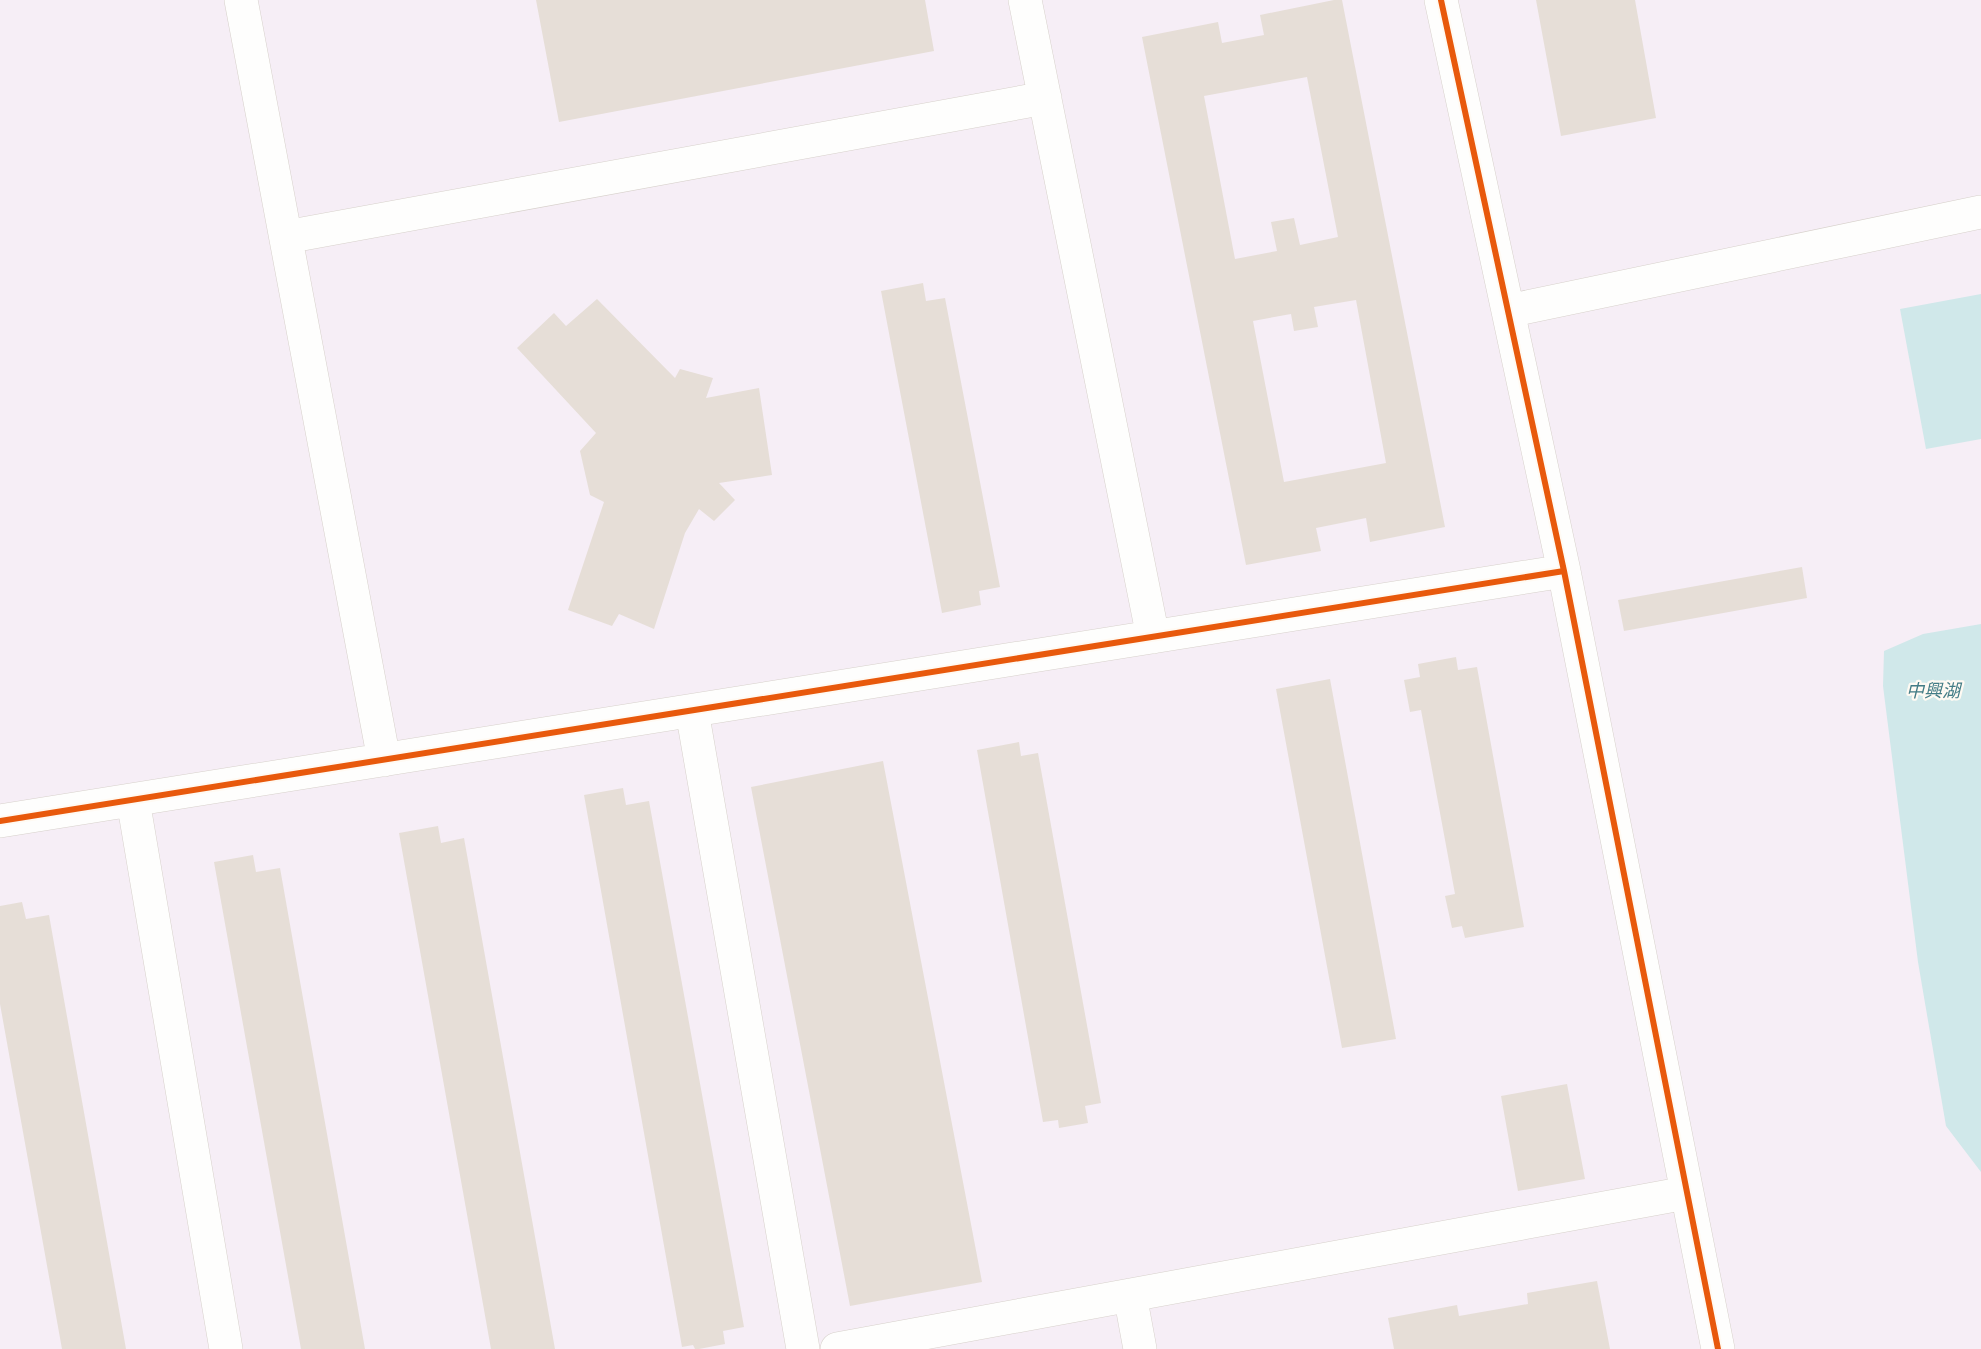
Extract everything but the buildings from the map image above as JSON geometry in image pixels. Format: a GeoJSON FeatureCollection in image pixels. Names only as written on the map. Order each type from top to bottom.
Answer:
{"type":"FeatureCollection","features":[{"type":"Feature","properties":{"kind":"street"},"geometry":{"type":"LineString","coordinates":[[241,0],[384,760]]}},
{"type":"Feature","properties":{"kind":"street"},"geometry":{"type":"LineString","coordinates":[[1025,0],[1153,637]]}},
{"type":"Feature","properties":{"kind":"street"},"geometry":{"type":"LineString","coordinates":[[1441,0],[1564,571],[1718,1349]]}},
{"type":"Feature","properties":{"kind":"street"},"geometry":{"type":"LineString","coordinates":[[286,237],[1045,98]]}},
{"type":"Feature","properties":{"kind":"street"},"geometry":{"type":"LineString","coordinates":[[1508,311],[1981,212]]}},
{"type":"Feature","properties":{"kind":"street"},"geometry":{"type":"LineString","coordinates":[[0,821],[1564,571]]}},
{"type":"Feature","properties":{"kind":"street"},"geometry":{"type":"LineString","coordinates":[[692,711],[803,1349]]}},
{"type":"Feature","properties":{"kind":"street"},"geometry":{"type":"LineString","coordinates":[[133,800],[226,1349]]}},
{"type":"Feature","properties":{"kind":"street"},"geometry":{"type":"LineString","coordinates":[[837,1349],[1686,1193]]}},
{"type":"Feature","properties":{"kind":"street"},"geometry":{"type":"LineString","coordinates":[[1130,1295],[1140,1349]]}},
{"type":"Feature","properties":{"kind":"shaded area"},"geometry":{"type":"Polygon","coordinates":[[[0,0],[1981,0],[1981,1349],[0,1349],[0,0]]]}},
{"type":"Feature","properties":{"kind":"water"},"geometry":{"type":"Polygon","coordinates":[[[1981,294],[1981,439],[1926,449],[1900,309],[1981,294]]]}},
{"type":"Feature","properties":{"kind":"water","name":"中興湖"},"geometry":{"type":"Polygon","coordinates":[[[1981,624],[1981,1172],[1946,1126],[1918,962],[1883,686],[1884,651],[1923,634],[1981,624]]]}},
{"type":"Feature","properties":{"kind":"cycle path"},"geometry":{"type":"LineString","coordinates":[[1441,0],[1564,571],[1718,1349]]}},
{"type":"Feature","properties":{"kind":"cycle path"},"geometry":{"type":"LineString","coordinates":[[0,821],[1564,571]]}}]}
